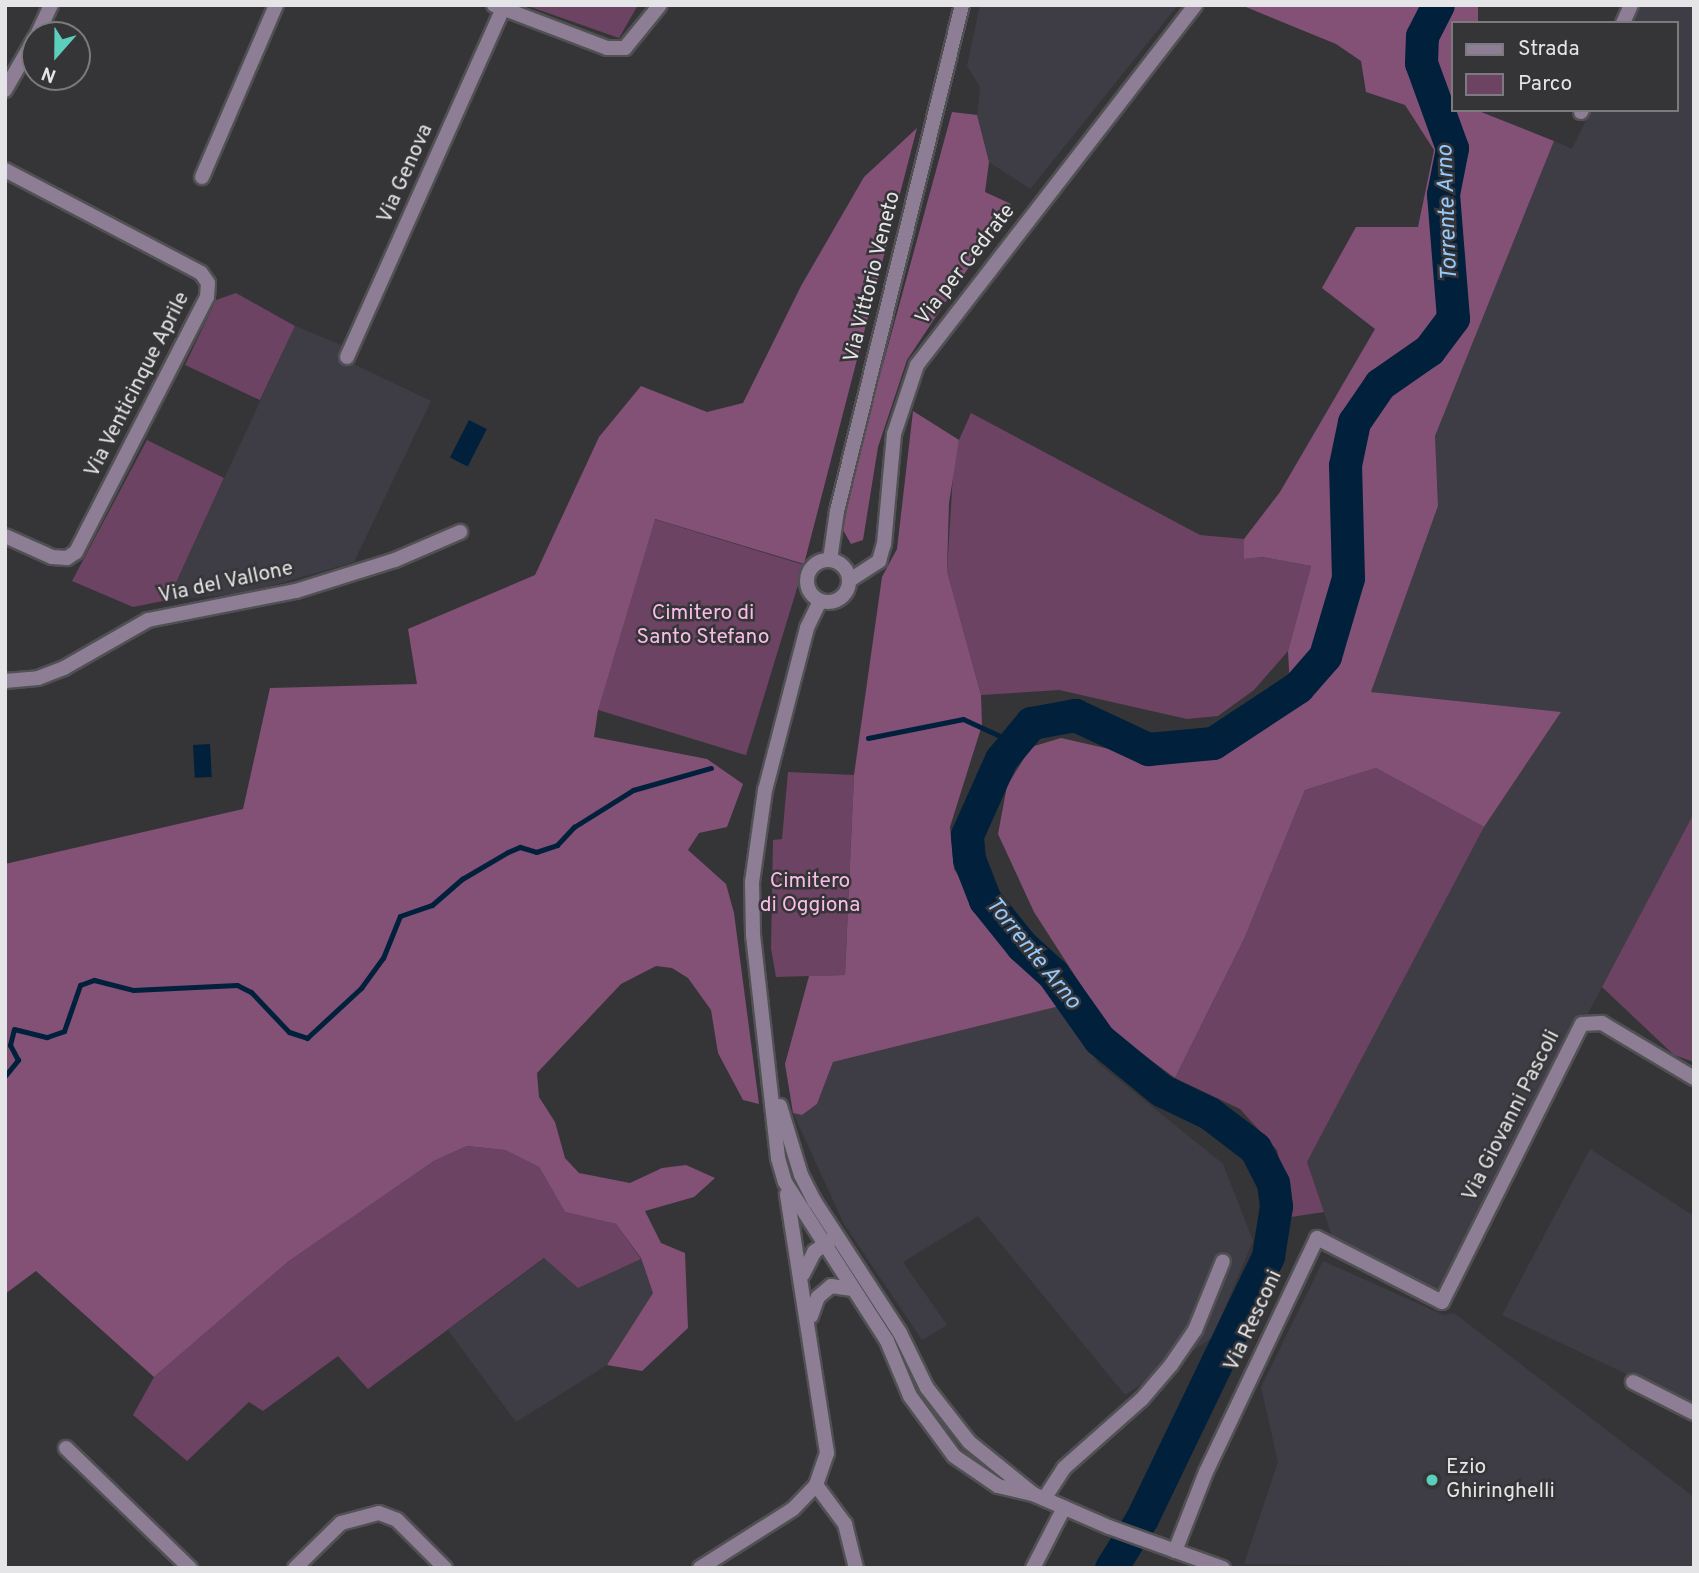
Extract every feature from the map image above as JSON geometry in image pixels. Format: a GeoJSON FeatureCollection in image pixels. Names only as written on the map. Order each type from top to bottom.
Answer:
{"type":"FeatureCollection","features":[{"type":"Feature","properties":{"kind":"street"},"geometry":{"type":"LineString","coordinates":[[202,177],[276,5]]}},
{"type":"Feature","properties":{"kind":"street"},"geometry":{"type":"LineString","coordinates":[[498,7],[590,44],[625,48],[660,5]]}},
{"type":"Feature","properties":{"kind":"street","name":"Via Vittorio Veneto"},"geometry":{"type":"LineString","coordinates":[[830,560],[836,511],[962,5]]}},
{"type":"Feature","properties":{"kind":"street","name":"Via per Cedrate"},"geometry":{"type":"LineString","coordinates":[[850,580],[878,561],[884,544],[894,434],[917,365],[1195,5]]}},
{"type":"Feature","properties":{"kind":"street"},"geometry":{"type":"LineString","coordinates":[[1624,21],[1631,5]]}},
{"type":"Feature","properties":{"kind":"street","name":"Via Genova"},"geometry":{"type":"LineString","coordinates":[[347,357],[498,7]]}},
{"type":"Feature","properties":{"kind":"street"},"geometry":{"type":"LineString","coordinates":[[6,86],[21,61]]}},
{"type":"Feature","properties":{"kind":"street","name":"Via Venticinque Aprile"},"geometry":{"type":"LineString","coordinates":[[5,170],[201,273],[208,283],[207,297],[76,552],[67,558],[52,557],[5,536]]}},
{"type":"Feature","properties":{"kind":"street","name":"Via del Vallone"},"geometry":{"type":"LineString","coordinates":[[5,681],[38,678],[64,668],[148,620],[296,591],[395,560],[460,532]]}},
{"type":"Feature","properties":{"kind":"street"},"geometry":{"type":"LineString","coordinates":[[830,560],[844,566],[850,580],[841,599],[820,601],[807,587],[811,567],[830,560]]}},
{"type":"Feature","properties":{"kind":"street"},"geometry":{"type":"LineString","coordinates":[[700,1568],[793,1509],[816,1485],[827,1453],[803,1274],[778,1158],[773,1082],[753,935],[757,834],[807,628],[820,601]]}},
{"type":"Feature","properties":{"kind":"street","name":"Via Giovanni Pascoli"},"geometry":{"type":"LineString","coordinates":[[1442,1302],[1582,1024],[1602,1023],[1694,1078]]}},
{"type":"Feature","properties":{"kind":"street"},"geometry":{"type":"LineString","coordinates":[[773,1082],[801,1175],[835,1236],[900,1333],[927,1388],[969,1442],[1012,1472],[1039,1496]]}},
{"type":"Feature","properties":{"kind":"street"},"geometry":{"type":"LineString","coordinates":[[785,1182],[822,1245],[887,1341],[910,1396],[954,1457],[998,1486],[1039,1496],[1110,1527],[1223,1568]]}},
{"type":"Feature","properties":{"kind":"street"},"geometry":{"type":"LineString","coordinates":[[803,1274],[822,1245],[835,1236]]}},
{"type":"Feature","properties":{"kind":"street","name":"Via Resconi"},"geometry":{"type":"LineString","coordinates":[[1175,1551],[1206,1472],[1317,1238],[1442,1302]]}},
{"type":"Feature","properties":{"kind":"street"},"geometry":{"type":"LineString","coordinates":[[1039,1496],[1064,1468],[1142,1399],[1171,1365],[1195,1330],[1223,1261]]}},
{"type":"Feature","properties":{"kind":"street"},"geometry":{"type":"LineString","coordinates":[[810,1321],[818,1297],[831,1286],[853,1289]]}},
{"type":"Feature","properties":{"kind":"street"},"geometry":{"type":"LineString","coordinates":[[1633,1382],[1694,1413]]}},
{"type":"Feature","properties":{"kind":"street"},"geometry":{"type":"LineString","coordinates":[[66,1448],[190,1568]]}},
{"type":"Feature","properties":{"kind":"street"},"geometry":{"type":"LineString","coordinates":[[816,1485],[845,1524],[856,1568]]}},
{"type":"Feature","properties":{"kind":"street"},"geometry":{"type":"LineString","coordinates":[[1034,1568],[1064,1508]]}},
{"type":"Feature","properties":{"kind":"street"},"geometry":{"type":"LineString","coordinates":[[295,1568],[341,1523],[379,1513],[397,1520],[445,1568]]}},
{"type":"Feature","properties":{"kind":"shaded area"},"geometry":{"type":"Polygon","coordinates":[[[980,5],[1178,5],[1030,189],[989,162],[977,115],[980,87],[967,66],[980,5]]]}},
{"type":"Feature","properties":{"kind":"shaded area"},"geometry":{"type":"Polygon","coordinates":[[[1241,5],[1478,5],[1478,21],[1450,21],[1450,112],[1481,112],[1554,141],[1435,436],[1438,506],[1371,692],[1561,712],[1484,827],[1376,768],[1305,790],[1245,937],[1175,1078],[1110,1030],[1034,912],[998,834],[1007,786],[1031,747],[1061,738],[1171,763],[1228,748],[1291,707],[1288,651],[1311,566],[1262,557],[1244,559],[1244,539],[1280,492],[1375,329],[1322,288],[1356,227],[1418,227],[1434,150],[1405,105],[1366,92],[1361,61],[1336,44],[1241,5]]]}},
{"type":"Feature","properties":{"kind":"shaded area"},"geometry":{"type":"Polygon","coordinates":[[[1641,5],[1694,5],[1694,813],[1440,1293],[1333,1239],[1307,1162],[1484,827],[1561,712],[1371,692],[1438,506],[1435,436],[1554,141],[1572,149],[1590,112],[1678,112],[1678,21],[1633,21],[1641,5]]]}},
{"type":"Feature","properties":{"kind":"shaded area"},"geometry":{"type":"Polygon","coordinates":[[[952,112],[977,115],[989,162],[985,192],[1011,204],[907,360],[878,447],[863,540],[851,544],[843,530],[856,463],[952,112]]]}},
{"type":"Feature","properties":{"kind":"shaded area"},"geometry":{"type":"Polygon","coordinates":[[[917,128],[804,564],[655,519],[598,710],[594,737],[707,759],[743,784],[727,827],[699,833],[688,850],[726,884],[734,913],[759,1104],[743,1100],[718,1053],[711,1010],[688,978],[672,968],[656,966],[621,984],[537,1073],[539,1097],[555,1122],[565,1158],[579,1173],[630,1183],[662,1168],[686,1165],[715,1178],[694,1197],[645,1211],[661,1243],[685,1253],[688,1328],[642,1371],[607,1365],[653,1293],[641,1258],[616,1224],[565,1212],[539,1167],[505,1150],[467,1146],[434,1161],[289,1261],[154,1377],[36,1271],[5,1294],[5,864],[243,809],[270,688],[417,684],[408,629],[535,575],[599,437],[641,386],[707,412],[743,403],[801,286],[864,177],[917,128]]]}},
{"type":"Feature","properties":{"kind":"shaded area"},"geometry":{"type":"Polygon","coordinates":[[[295,326],[344,346],[339,357],[431,401],[354,562],[246,593],[168,600],[295,326]]]}},
{"type":"Feature","properties":{"kind":"shaded area"},"geometry":{"type":"Polygon","coordinates":[[[913,411],[959,440],[949,503],[947,571],[981,695],[982,725],[950,827],[954,869],[1010,952],[1068,1004],[833,1062],[817,1104],[802,1115],[793,1113],[785,1064],[809,976],[845,975],[854,775],[882,577],[897,549],[913,411]]]}},
{"type":"Feature","properties":{"kind":"shaded area"},"geometry":{"type":"Polygon","coordinates":[[[1068,1004],[1097,1062],[1223,1164],[1253,1241],[1212,1338],[1125,1395],[978,1216],[903,1262],[947,1325],[922,1340],[844,1224],[793,1113],[802,1115],[817,1104],[833,1062],[1068,1004]]]}},
{"type":"Feature","properties":{"kind":"shaded area"},"geometry":{"type":"Polygon","coordinates":[[[1590,1149],[1694,1216],[1694,1406],[1502,1315],[1590,1149]]]}},
{"type":"Feature","properties":{"kind":"shaded area"},"geometry":{"type":"Polygon","coordinates":[[[545,1258],[578,1288],[641,1259],[653,1293],[607,1365],[516,1422],[448,1330],[545,1258]]]}},
{"type":"Feature","properties":{"kind":"shaded area"},"geometry":{"type":"Polygon","coordinates":[[[1323,1261],[1444,1315],[1454,1313],[1694,1497],[1694,1568],[1244,1564],[1278,1462],[1261,1387],[1323,1261]]]}},
{"type":"Feature","properties":{"kind":"green space"},"geometry":{"type":"Polygon","coordinates":[[[525,5],[638,5],[619,38],[525,5]]]}},
{"type":"Feature","properties":{"kind":"green space"},"geometry":{"type":"Polygon","coordinates":[[[236,293],[295,326],[260,400],[185,365],[216,300],[236,293]]]}},
{"type":"Feature","properties":{"kind":"green space"},"geometry":{"type":"Polygon","coordinates":[[[971,413],[1200,535],[1244,539],[1244,559],[1261,557],[1311,566],[1288,651],[1254,690],[1218,716],[1187,719],[1059,690],[981,695],[947,571],[953,474],[959,440],[971,413]]]}},
{"type":"Feature","properties":{"kind":"green space"},"geometry":{"type":"Polygon","coordinates":[[[147,440],[224,478],[168,600],[133,607],[72,581],[147,440]]]}},
{"type":"Feature","properties":{"kind":"green space","name":"Cimitero di Santo Stefano"},"geometry":{"type":"Polygon","coordinates":[[[654,519],[804,565],[746,755],[596,709],[654,519]]]}},
{"type":"Feature","properties":{"kind":"green space"},"geometry":{"type":"Polygon","coordinates":[[[1376,768],[1484,827],[1307,1162],[1324,1212],[1291,1217],[1277,1150],[1240,1109],[1175,1078],[1245,937],[1305,790],[1376,768]]]}},
{"type":"Feature","properties":{"kind":"green space","name":"Cimitero di Oggiona"},"geometry":{"type":"Polygon","coordinates":[[[788,772],[854,775],[845,975],[776,977],[771,948],[773,840],[782,839],[788,772]]]}},
{"type":"Feature","properties":{"kind":"green space"},"geometry":{"type":"Polygon","coordinates":[[[1694,813],[1694,1062],[1674,1055],[1602,987],[1694,813]]]}},
{"type":"Feature","properties":{"kind":"green space"},"geometry":{"type":"Polygon","coordinates":[[[467,1146],[505,1150],[539,1167],[565,1212],[616,1224],[641,1259],[578,1288],[544,1258],[368,1389],[338,1356],[263,1411],[249,1402],[187,1461],[133,1415],[154,1377],[289,1261],[434,1161],[467,1146]]]}},
{"type":"Feature","properties":{"kind":"water"},"geometry":{"type":"Polygon","coordinates":[[[469,420],[487,429],[468,467],[450,457],[469,420]]]}},
{"type":"Feature","properties":{"kind":"water"},"geometry":{"type":"Polygon","coordinates":[[[210,744],[212,777],[195,778],[193,745],[210,744]]]}},
{"type":"Feature","properties":{"kind":"waterway","name":"Torrente Arno"},"geometry":{"type":"LineString","coordinates":[[1111,1568],[1142,1518],[1268,1256],[1276,1206],[1273,1183],[1255,1148],[1209,1113],[1161,1090],[1099,1039],[1053,974],[1022,946],[985,900],[969,859],[967,835],[1001,759],[1031,723],[1075,715],[1148,749],[1213,743],[1298,687],[1325,656],[1348,578],[1345,465],[1354,422],[1380,384],[1429,350],[1453,318],[1443,194],[1452,148],[1421,63],[1422,36],[1438,5]]}},
{"type":"Feature","properties":{"kind":"waterway"},"geometry":{"type":"LineString","coordinates":[[868,738],[963,719],[1013,742]]}},
{"type":"Feature","properties":{"kind":"waterway"},"geometry":{"type":"LineString","coordinates":[[5,1076],[18,1060],[10,1045],[14,1029],[47,1037],[64,1031],[80,985],[94,980],[133,990],[237,985],[251,992],[289,1032],[307,1038],[361,988],[383,958],[400,916],[432,905],[462,879],[508,852],[520,847],[536,852],[557,845],[574,827],[633,790],[711,768]]}},
{"type":"Feature","properties":{"kind":"place","name":"Ezio Ghiringhelli"},"geometry":{"type":"Point","coordinates":[1432,1480]}}]}
